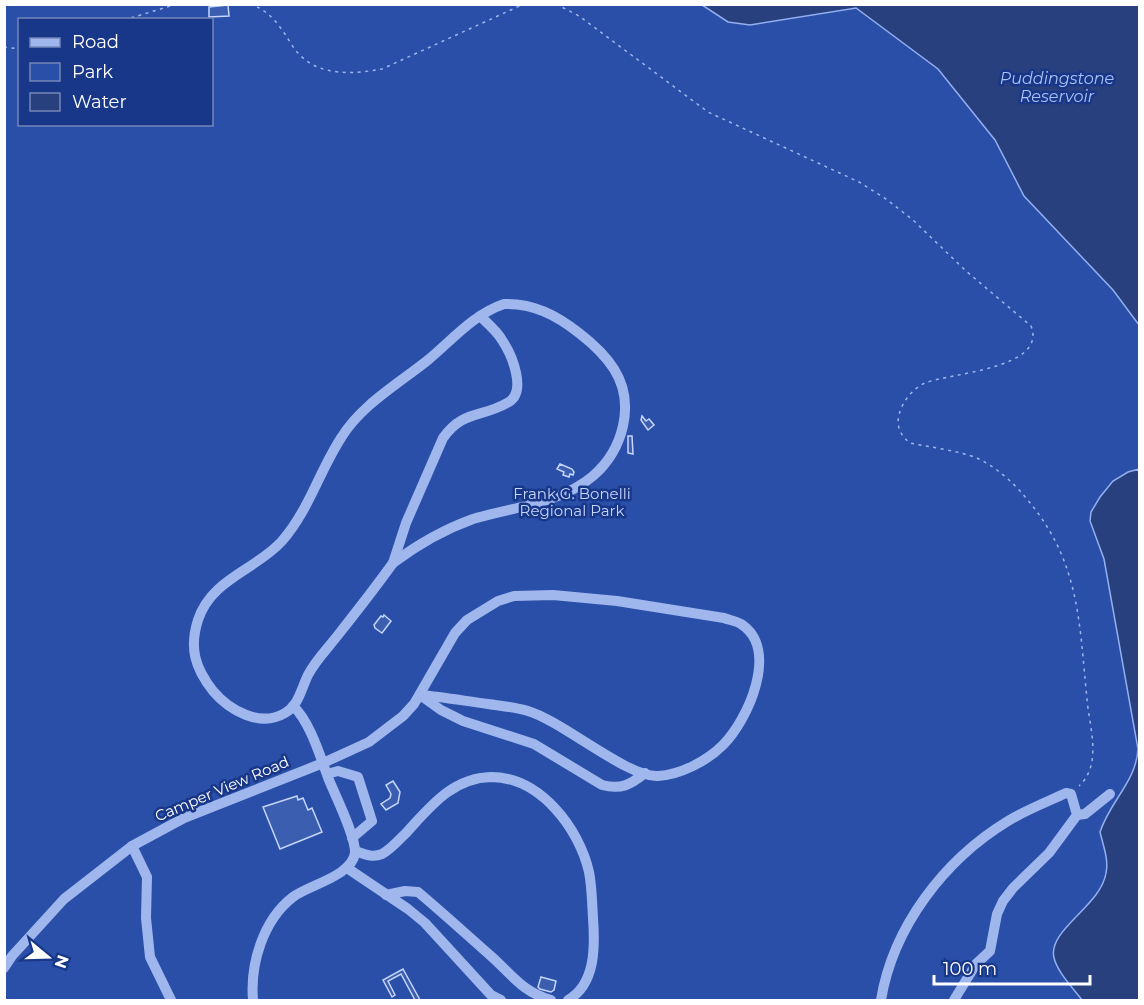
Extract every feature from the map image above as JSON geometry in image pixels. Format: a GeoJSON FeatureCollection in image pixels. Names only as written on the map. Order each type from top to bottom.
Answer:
{"type":"FeatureCollection","features":[{"type":"Feature","properties":{"kind":"lane"},"geometry":{"type":"LineString","coordinates":[[518,303],[537,308],[590,341],[615,370],[626,406],[619,441],[593,476],[558,496],[458,525],[406,553],[393,563],[312,667],[300,696],[285,714],[270,718],[254,718],[236,712],[214,692],[199,671],[194,653],[194,635],[206,602],[220,586],[268,555],[282,541],[310,501],[330,457],[353,422],[370,405],[489,309],[504,304],[518,303]]}},
{"type":"Feature","properties":{"kind":"lane"},"geometry":{"type":"LineString","coordinates":[[393,563],[406,523],[443,438],[452,425],[465,417],[509,403],[516,395],[517,384],[509,354],[502,339],[480,316]]}},
{"type":"Feature","properties":{"kind":"lane","name":"Camper View Road"},"geometry":{"type":"LineString","coordinates":[[4,968],[12,956],[64,899],[132,846],[184,818],[323,763],[369,742],[403,716],[420,694],[455,633],[467,620],[498,601],[514,596],[553,594],[617,601],[724,618],[741,624],[752,635],[758,646],[760,658],[753,694],[746,714],[734,732],[722,747],[684,769],[655,776],[645,773]]}},
{"type":"Feature","properties":{"kind":"lane"},"geometry":{"type":"LineString","coordinates":[[420,694],[528,711],[624,764],[645,773],[629,786],[615,788],[602,785],[550,752],[514,736],[463,721],[441,710],[420,694]]}},
{"type":"Feature","properties":{"kind":"lane"},"geometry":{"type":"LineString","coordinates":[[253,1000],[253,975],[257,957],[274,917],[294,896],[347,867],[354,860],[355,851],[352,838],[323,763],[304,722],[293,706]]}},
{"type":"Feature","properties":{"kind":"lane"},"geometry":{"type":"LineString","coordinates":[[327,774],[338,771],[358,777],[372,821],[352,838]]}},
{"type":"Feature","properties":{"kind":"lane"},"geometry":{"type":"LineString","coordinates":[[355,851],[370,856],[382,854],[398,841],[439,798],[452,788],[468,781],[490,777],[506,779],[536,791],[564,820],[575,836],[589,872],[594,953],[585,983],[574,997],[568,1000]]}},
{"type":"Feature","properties":{"kind":"lane"},"geometry":{"type":"LineString","coordinates":[[881,1000],[897,946],[914,912],[942,876],[972,847],[1008,821],[1066,793],[1071,794],[1077,815]]}},
{"type":"Feature","properties":{"kind":"lane"},"geometry":{"type":"LineString","coordinates":[[954,1000],[976,964],[990,951],[997,914],[1013,888],[1049,853],[1077,815],[1085,814],[1110,794]]}},
{"type":"Feature","properties":{"kind":"lane"},"geometry":{"type":"LineString","coordinates":[[132,846],[147,877],[146,918],[150,957],[171,1000]]}},
{"type":"Feature","properties":{"kind":"lane"},"geometry":{"type":"LineString","coordinates":[[347,867],[425,923],[491,995],[501,1000]]}},
{"type":"Feature","properties":{"kind":"lane"},"geometry":{"type":"LineString","coordinates":[[386,895],[405,891],[418,892],[498,963],[521,987],[537,996],[551,1000]]}},
{"type":"Feature","properties":{"kind":"path"},"geometry":{"type":"LineString","coordinates":[[131,18],[177,4]]}},
{"type":"Feature","properties":{"kind":"path"},"geometry":{"type":"LineString","coordinates":[[250,4],[275,19],[299,54],[316,68],[358,73],[382,69],[524,4]]}},
{"type":"Feature","properties":{"kind":"path"},"geometry":{"type":"LineString","coordinates":[[556,4],[579,16],[708,112],[859,182],[886,200],[913,220],[966,271],[1031,326],[1034,334],[1032,344],[1026,352],[1014,359],[984,369],[925,383],[915,389],[905,401],[899,415],[898,426],[902,437],[910,443],[975,458],[993,468],[1015,485],[1028,500],[1056,542],[1070,575],[1076,597],[1083,641],[1093,755],[1084,781],[1071,794]]}},
{"type":"Feature","properties":{"kind":"green space","name":"Frank G. Bonelli Regional Park"},"geometry":{"type":"Polygon","coordinates":[[[5,5],[1139,5],[1139,1000],[5,1000],[5,5]]]}},
{"type":"Feature","properties":{"kind":"water","name":"Puddingstone Reservoir"},"geometry":{"type":"Polygon","coordinates":[[[702,5],[1139,5],[1139,325],[1113,290],[1024,196],[995,140],[938,69],[856,8],[750,25],[728,22],[702,5]]]}},
{"type":"Feature","properties":{"kind":"water"},"geometry":{"type":"Polygon","coordinates":[[[1139,469],[1139,1000],[1082,1000],[1059,969],[1054,958],[1054,948],[1058,938],[1102,885],[1107,863],[1100,832],[1133,772],[1138,749],[1104,559],[1090,521],[1091,512],[1113,481],[1128,472],[1139,469]]]}},
{"type":"Feature","properties":{"kind":"building"},"geometry":{"type":"Polygon","coordinates":[[[228,5],[229,16],[209,17],[209,7],[228,5]]]}},
{"type":"Feature","properties":{"kind":"building"},"geometry":{"type":"Polygon","coordinates":[[[642,416],[654,425],[648,430],[641,420],[642,416]]]}},
{"type":"Feature","properties":{"kind":"building"},"geometry":{"type":"Polygon","coordinates":[[[628,436],[632,436],[633,454],[628,453],[628,436]]]}},
{"type":"Feature","properties":{"kind":"building"},"geometry":{"type":"Polygon","coordinates":[[[560,464],[572,469],[573,475],[570,474],[569,477],[563,475],[564,472],[557,469],[560,464]]]}},
{"type":"Feature","properties":{"kind":"building"},"geometry":{"type":"Polygon","coordinates":[[[384,615],[391,621],[382,633],[374,625],[384,615]]]}},
{"type":"Feature","properties":{"kind":"building"},"geometry":{"type":"Polygon","coordinates":[[[393,781],[400,792],[398,803],[386,810],[381,804],[390,798],[391,794],[386,785],[393,781]]]}},
{"type":"Feature","properties":{"kind":"building"},"geometry":{"type":"Polygon","coordinates":[[[297,796],[298,800],[303,798],[308,810],[312,808],[322,832],[280,849],[263,807],[297,796]]]}},
{"type":"Feature","properties":{"kind":"building"},"geometry":{"type":"Polygon","coordinates":[[[403,969],[420,1000],[415,1000],[401,974],[388,981],[395,995],[392,997],[383,980],[403,969]]]}},
{"type":"Feature","properties":{"kind":"building"},"geometry":{"type":"Polygon","coordinates":[[[541,977],[556,981],[554,990],[551,992],[538,987],[541,977]]]}}]}
